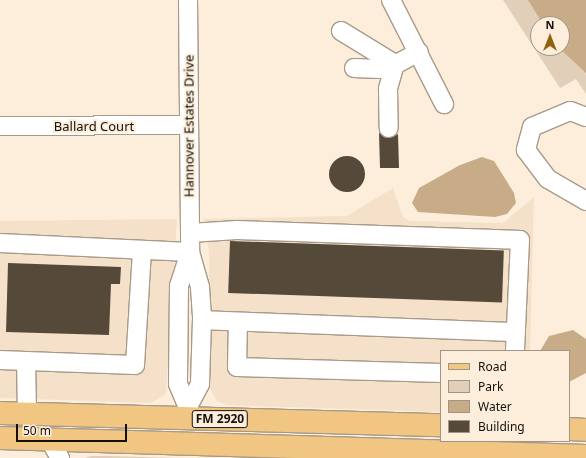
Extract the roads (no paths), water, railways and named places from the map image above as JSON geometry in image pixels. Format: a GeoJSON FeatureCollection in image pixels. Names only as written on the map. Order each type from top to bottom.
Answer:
{"type":"FeatureCollection","features":[{"type":"Feature","properties":{"kind":"main road","name":"FM 2920"},"geometry":{"type":"LineString","coordinates":[[0,412],[190,411],[440,425]]}},
{"type":"Feature","properties":{"kind":"main road"},"geometry":{"type":"LineString","coordinates":[[570,429],[586,430]]}},
{"type":"Feature","properties":{"kind":"main road","name":"FM 2920"},"geometry":{"type":"LineString","coordinates":[[0,438],[511,456],[586,456]]}},
{"type":"Feature","properties":{"kind":"street","name":"Hannover Estates Drive"},"geometry":{"type":"LineString","coordinates":[[188,0],[190,252],[200,288],[202,320],[200,384],[190,411]]}},
{"type":"Feature","properties":{"kind":"street"},"geometry":{"type":"LineString","coordinates":[[391,0],[419,52],[444,104]]}},
{"type":"Feature","properties":{"kind":"street"},"geometry":{"type":"LineString","coordinates":[[341,30],[395,64]]}},
{"type":"Feature","properties":{"kind":"street"},"geometry":{"type":"LineString","coordinates":[[354,68],[387,69],[419,52]]}},
{"type":"Feature","properties":{"kind":"street"},"geometry":{"type":"LineString","coordinates":[[389,128],[388,89],[395,64]]}},
{"type":"Feature","properties":{"kind":"street"},"geometry":{"type":"LineString","coordinates":[[586,117],[570,111],[532,127],[526,150],[532,163],[548,179],[586,201]]}},
{"type":"Feature","properties":{"kind":"street","name":"Ballard Court"},"geometry":{"type":"LineString","coordinates":[[0,126],[189,125]]}},
{"type":"Feature","properties":{"kind":"street"},"geometry":{"type":"LineString","coordinates":[[190,233],[237,230],[520,240],[515,350]]}},
{"type":"Feature","properties":{"kind":"street"},"geometry":{"type":"LineString","coordinates":[[0,243],[190,252]]}},
{"type":"Feature","properties":{"kind":"street"},"geometry":{"type":"LineString","coordinates":[[0,360],[135,365],[142,250]]}},
{"type":"Feature","properties":{"kind":"street","name":"Hannover Estates Drive"},"geometry":{"type":"LineString","coordinates":[[190,252],[179,286],[178,384],[190,411]]}},
{"type":"Feature","properties":{"kind":"street"},"geometry":{"type":"LineString","coordinates":[[202,320],[516,332]]}},
{"type":"Feature","properties":{"kind":"street"},"geometry":{"type":"LineString","coordinates":[[238,322],[237,367],[440,372]]}},
{"type":"Feature","properties":{"kind":"street"},"geometry":{"type":"LineString","coordinates":[[26,361],[27,413]]}},
{"type":"Feature","properties":{"kind":"street"},"geometry":{"type":"LineString","coordinates":[[49,439],[60,458]]}},
{"type":"Feature","properties":{"kind":"water"},"geometry":{"type":"Polygon","coordinates":[[[528,0],[586,0],[586,73],[568,56],[570,56],[570,16],[538,16],[528,0]]]}},
{"type":"Feature","properties":{"kind":"water"},"geometry":{"type":"Polygon","coordinates":[[[482,157],[494,161],[514,193],[516,203],[507,214],[495,217],[418,212],[412,203],[419,188],[460,165],[482,157]]]}},
{"type":"Feature","properties":{"kind":"water"},"geometry":{"type":"Polygon","coordinates":[[[573,330],[586,339],[586,373],[570,381],[570,350],[541,350],[549,336],[573,330]]]}}]}
